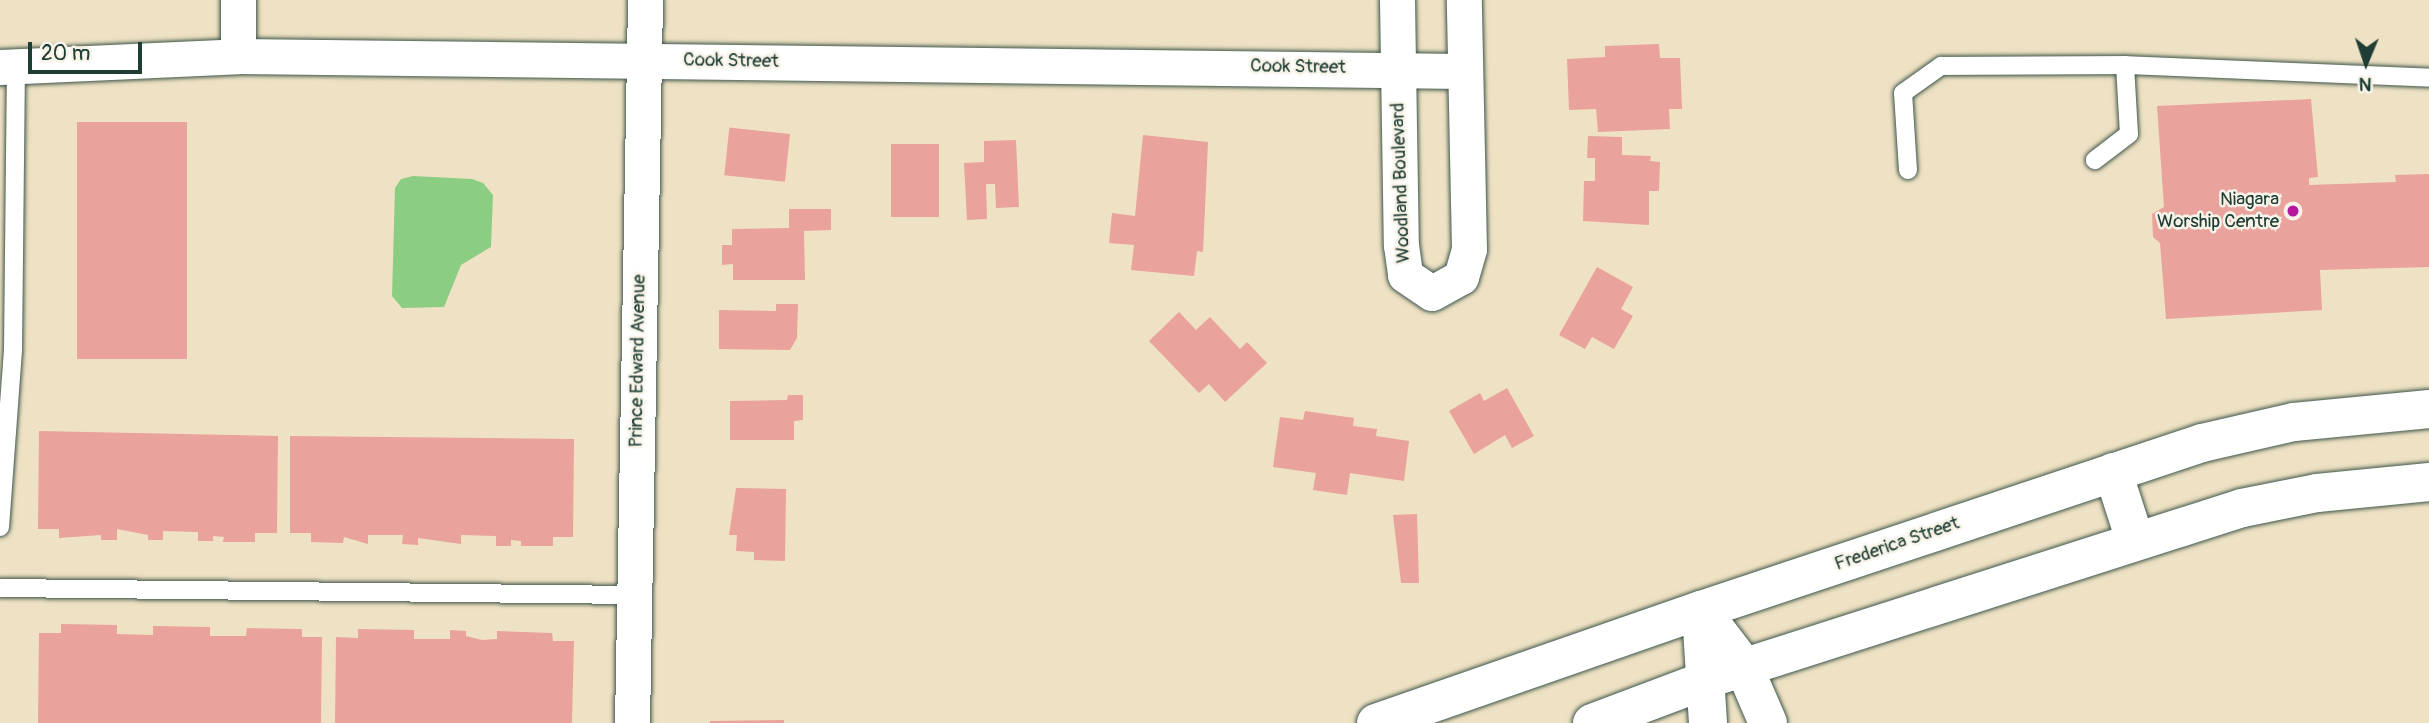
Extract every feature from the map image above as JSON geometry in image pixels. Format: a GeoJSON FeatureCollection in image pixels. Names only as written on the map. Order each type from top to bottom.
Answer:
{"type":"FeatureCollection","features":[{"type":"Feature","properties":{"kind":"main road","name":"Frederica Street"},"geometry":{"type":"LineString","coordinates":[[1376,723],[1701,610],[2202,443],[2294,422],[2429,409]]}},
{"type":"Feature","properties":{"kind":"main road"},"geometry":{"type":"LineString","coordinates":[[2113,472],[2135,540]]}},
{"type":"Feature","properties":{"kind":"main road"},"geometry":{"type":"LineString","coordinates":[[1592,723],[1726,672],[2135,540],[2254,505],[2317,493],[2429,482]]}},
{"type":"Feature","properties":{"kind":"main road"},"geometry":{"type":"LineString","coordinates":[[1701,610],[1726,672],[1768,723]]}},
{"type":"Feature","properties":{"kind":"main road"},"geometry":{"type":"LineString","coordinates":[[1708,723],[1726,672]]}},
{"type":"Feature","properties":{"kind":"street"},"geometry":{"type":"LineString","coordinates":[[238,0],[238,56]]}},
{"type":"Feature","properties":{"kind":"street","name":"Prince Edward Avenue"},"geometry":{"type":"LineString","coordinates":[[632,723],[645,0]]}},
{"type":"Feature","properties":{"kind":"street","name":"Woodland Boulevard"},"geometry":{"type":"LineString","coordinates":[[1397,0],[1396,68],[1405,275],[1432,293],[1461,277],[1469,249],[1463,71],[1464,0]]}},
{"type":"Feature","properties":{"kind":"street","name":"Cook Street"},"geometry":{"type":"LineString","coordinates":[[8,67],[238,56],[1396,68],[1463,71]]}},
{"type":"Feature","properties":{"kind":"lane"},"geometry":{"type":"LineString","coordinates":[[2095,160],[2129,134],[2125,65]]}},
{"type":"Feature","properties":{"kind":"lane"},"geometry":{"type":"LineString","coordinates":[[1908,170],[1903,93],[1941,66],[2125,65],[2417,74],[2429,78]]}},
{"type":"Feature","properties":{"kind":"lane"},"geometry":{"type":"LineString","coordinates":[[0,527],[13,350],[8,67]]}},
{"type":"Feature","properties":{"kind":"lane"},"geometry":{"type":"LineString","coordinates":[[0,588],[633,595]]}},
{"type":"Feature","properties":{"kind":"green space"},"geometry":{"type":"Polygon","coordinates":[[[413,176],[472,179],[483,183],[493,195],[491,247],[461,265],[444,307],[402,308],[392,296],[395,188],[401,179],[413,176]]]}},
{"type":"Feature","properties":{"kind":"building"},"geometry":{"type":"Polygon","coordinates":[[[1659,44],[1660,58],[1680,58],[1682,109],[1669,109],[1670,129],[1598,132],[1596,109],[1569,110],[1567,59],[1605,57],[1605,46],[1659,44]]]}},
{"type":"Feature","properties":{"kind":"building","name":"Niagara Worship Centre"},"geometry":{"type":"Polygon","coordinates":[[[2311,99],[2318,177],[2309,178],[2309,185],[2396,182],[2395,175],[2429,174],[2429,267],[2320,270],[2322,310],[2166,319],[2160,243],[2153,237],[2152,214],[2164,207],[2157,106],[2311,99]]]}},
{"type":"Feature","properties":{"kind":"building"},"geometry":{"type":"Polygon","coordinates":[[[77,122],[187,122],[187,359],[77,359],[77,122]]]}},
{"type":"Feature","properties":{"kind":"building"},"geometry":{"type":"Polygon","coordinates":[[[729,128],[790,134],[785,182],[724,175],[729,128]]]}},
{"type":"Feature","properties":{"kind":"building"},"geometry":{"type":"Polygon","coordinates":[[[1143,135],[1208,142],[1203,252],[1197,251],[1194,276],[1131,270],[1134,245],[1109,243],[1112,213],[1135,216],[1143,135]]]}},
{"type":"Feature","properties":{"kind":"building"},"geometry":{"type":"Polygon","coordinates":[[[1588,136],[1622,137],[1622,155],[1651,156],[1650,161],[1660,162],[1659,191],[1649,191],[1649,225],[1583,221],[1584,181],[1595,181],[1595,158],[1587,158],[1588,136]]]}},
{"type":"Feature","properties":{"kind":"building"},"geometry":{"type":"Polygon","coordinates":[[[1016,140],[1019,207],[996,208],[995,184],[986,184],[987,219],[967,220],[964,163],[984,162],[984,141],[1016,140]]]}},
{"type":"Feature","properties":{"kind":"building"},"geometry":{"type":"Polygon","coordinates":[[[891,144],[939,144],[939,217],[891,217],[891,144]]]}},
{"type":"Feature","properties":{"kind":"building"},"geometry":{"type":"Polygon","coordinates":[[[789,209],[831,209],[831,230],[804,231],[805,280],[733,280],[733,264],[722,265],[722,245],[732,245],[732,229],[789,228],[789,209]]]}},
{"type":"Feature","properties":{"kind":"building"},"geometry":{"type":"Polygon","coordinates":[[[1597,267],[1633,287],[1621,309],[1633,316],[1614,349],[1592,337],[1585,349],[1559,335],[1597,267]]]}},
{"type":"Feature","properties":{"kind":"building"},"geometry":{"type":"Polygon","coordinates":[[[776,304],[798,304],[797,338],[790,350],[719,349],[719,310],[776,311],[776,304]]]}},
{"type":"Feature","properties":{"kind":"building"},"geometry":{"type":"Polygon","coordinates":[[[1179,312],[1196,330],[1210,317],[1240,349],[1247,342],[1267,363],[1225,402],[1209,384],[1199,393],[1149,341],[1179,312]]]}},
{"type":"Feature","properties":{"kind":"building"},"geometry":{"type":"Polygon","coordinates":[[[1507,388],[1534,436],[1512,448],[1505,435],[1474,454],[1449,411],[1480,393],[1484,401],[1507,388]]]}},
{"type":"Feature","properties":{"kind":"building"},"geometry":{"type":"Polygon","coordinates":[[[788,395],[803,395],[803,420],[794,421],[794,440],[730,440],[730,401],[787,400],[788,395]]]}},
{"type":"Feature","properties":{"kind":"building"},"geometry":{"type":"Polygon","coordinates":[[[1305,411],[1354,418],[1353,426],[1377,429],[1376,436],[1409,441],[1404,481],[1350,473],[1347,495],[1313,490],[1316,473],[1273,467],[1280,417],[1303,420],[1305,411]]]}},
{"type":"Feature","properties":{"kind":"building"},"geometry":{"type":"Polygon","coordinates":[[[39,431],[278,436],[277,533],[255,533],[255,542],[223,542],[224,537],[213,536],[213,541],[198,541],[198,532],[163,531],[163,540],[148,540],[148,535],[117,529],[117,540],[101,540],[101,535],[59,538],[59,529],[38,529],[39,431]]]}},
{"type":"Feature","properties":{"kind":"building"},"geometry":{"type":"Polygon","coordinates":[[[290,436],[574,439],[573,537],[553,537],[553,546],[521,546],[521,541],[511,540],[511,546],[496,546],[496,536],[461,535],[461,544],[418,538],[418,545],[402,544],[403,535],[368,535],[368,544],[344,537],[343,543],[311,542],[311,533],[290,533],[290,436]]]}},
{"type":"Feature","properties":{"kind":"building"},"geometry":{"type":"Polygon","coordinates":[[[736,488],[786,489],[785,561],[754,560],[754,552],[736,551],[737,535],[729,535],[736,488]]]}},
{"type":"Feature","properties":{"kind":"building"},"geometry":{"type":"Polygon","coordinates":[[[1417,514],[1419,583],[1401,583],[1393,515],[1417,514]]]}},
{"type":"Feature","properties":{"kind":"building"},"geometry":{"type":"Polygon","coordinates":[[[61,624],[117,625],[117,634],[153,635],[153,626],[210,627],[210,636],[246,636],[247,628],[302,629],[302,637],[322,637],[321,723],[38,723],[39,633],[61,633],[61,624]]]}},
{"type":"Feature","properties":{"kind":"building"},"geometry":{"type":"Polygon","coordinates":[[[358,629],[414,630],[414,639],[450,639],[450,630],[466,631],[466,636],[482,640],[497,639],[497,631],[552,633],[553,641],[574,641],[572,723],[335,723],[336,637],[358,638],[358,629]]]}},
{"type":"Feature","properties":{"kind":"building"},"geometry":{"type":"Polygon","coordinates":[[[784,720],[784,723],[710,723],[710,721],[784,720]]]}},
{"type":"Feature","properties":{"kind":"place","name":"Niagara Worship Centre"},"geometry":{"type":"Point","coordinates":[2293,211]}}]}
